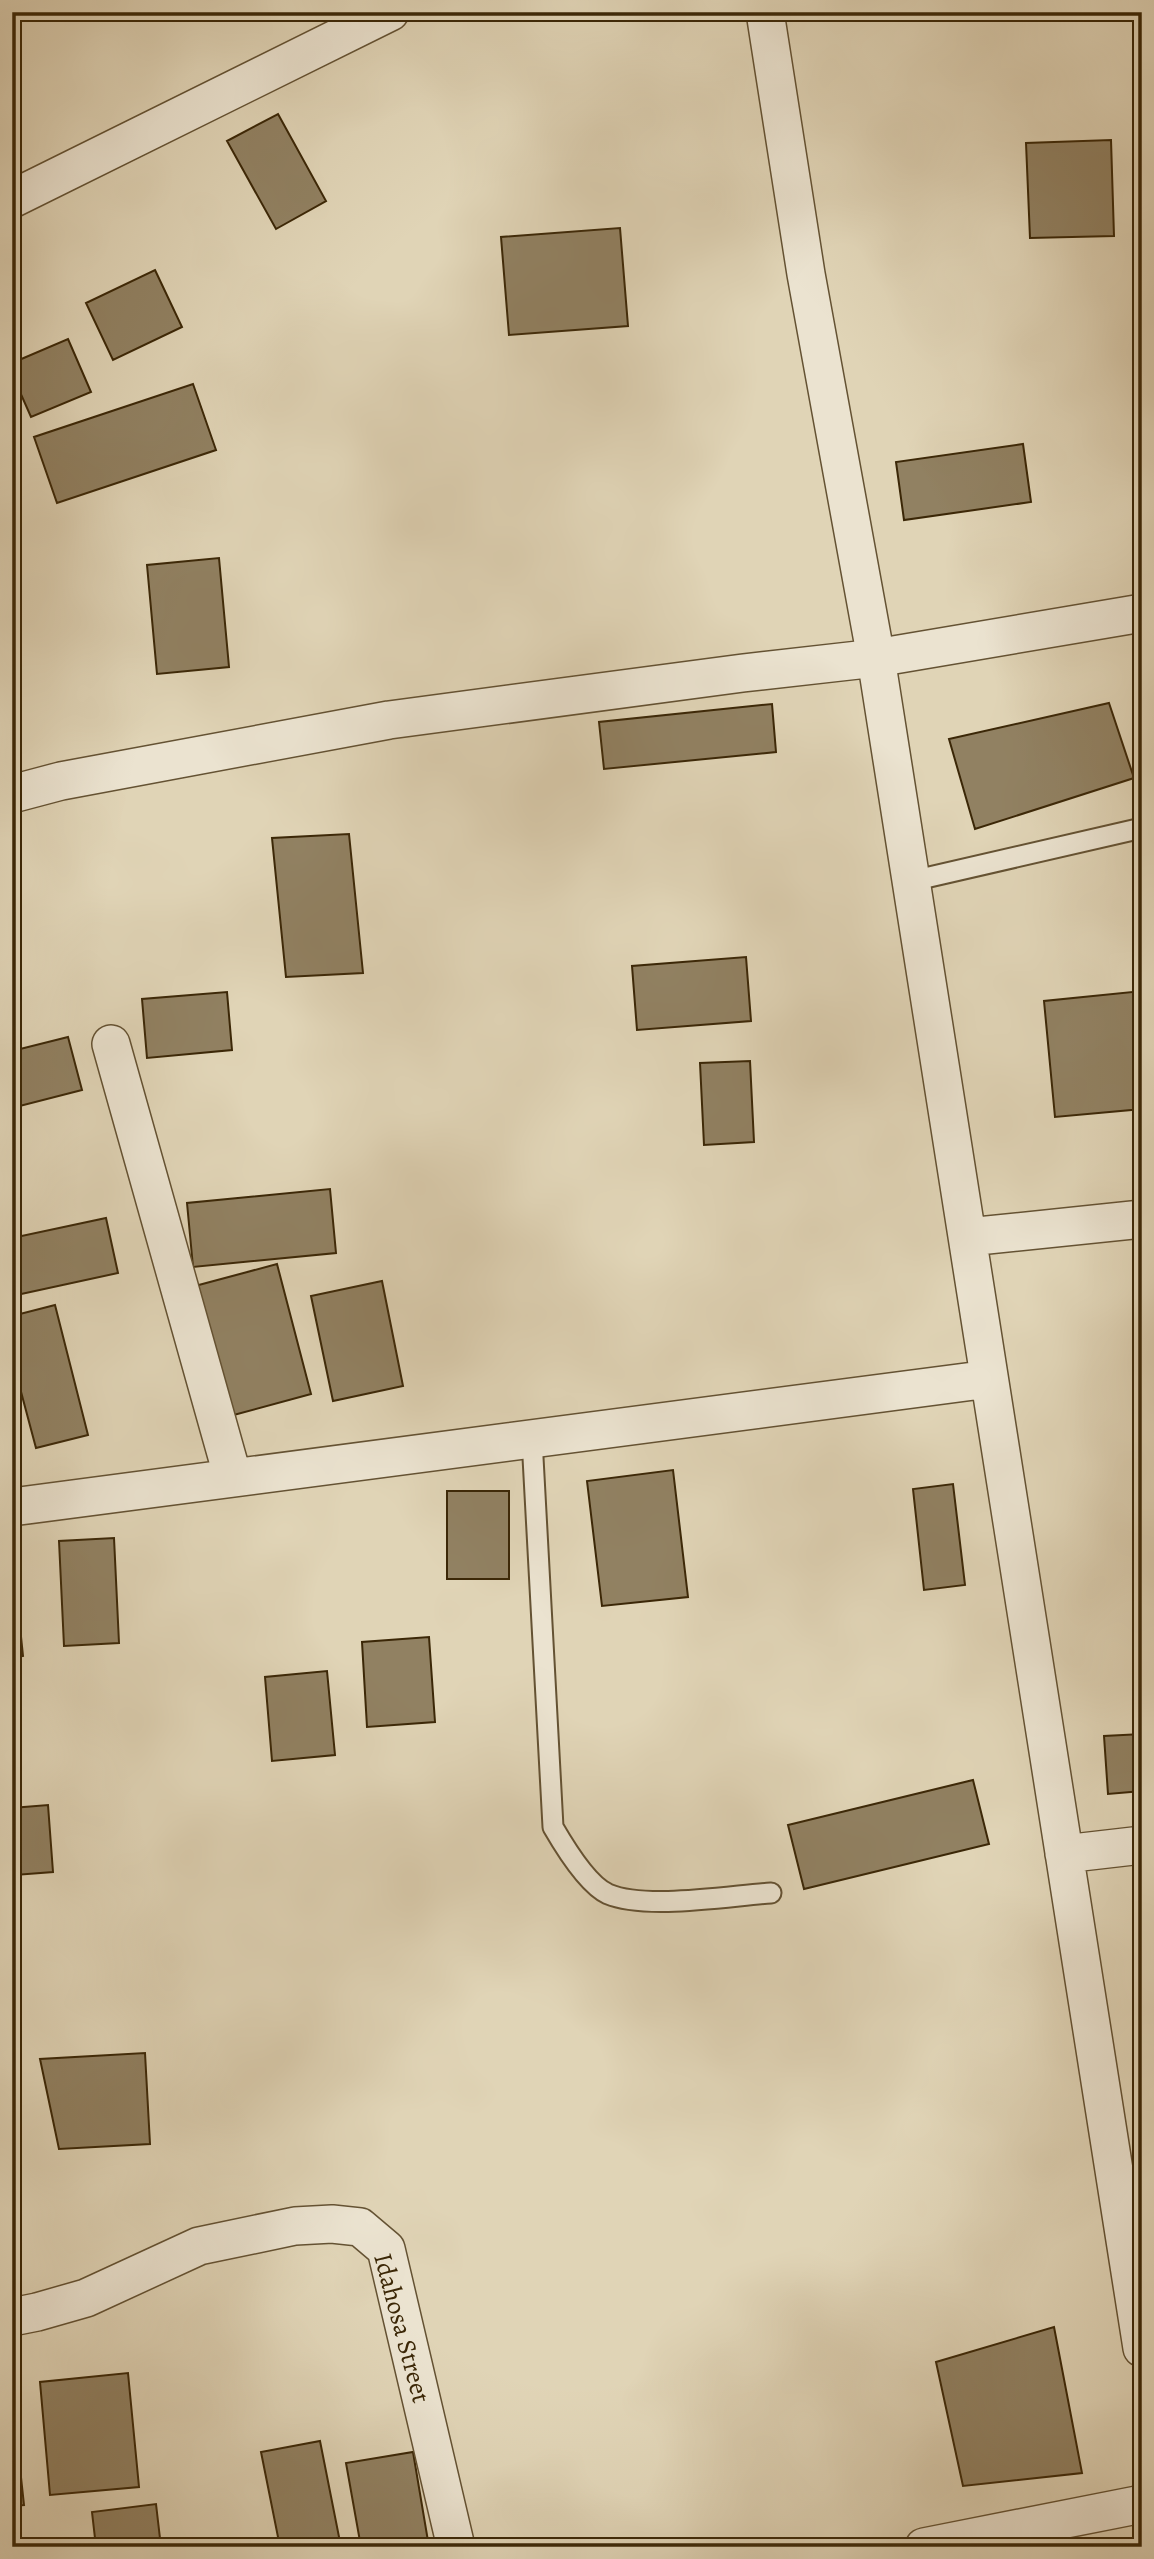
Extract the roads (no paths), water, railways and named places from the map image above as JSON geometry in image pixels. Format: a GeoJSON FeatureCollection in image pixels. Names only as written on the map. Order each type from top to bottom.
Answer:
{"type":"FeatureCollection","features":[{"type":"Feature","properties":{"kind":"street"},"geometry":{"type":"LineString","coordinates":[[12,199],[390,12]]}},
{"type":"Feature","properties":{"kind":"street"},"geometry":{"type":"LineString","coordinates":[[765,12],[806,274],[876,658],[912,881],[1142,2348]]}},
{"type":"Feature","properties":{"kind":"street"},"geometry":{"type":"LineString","coordinates":[[12,794],[61,781],[390,720],[876,658],[1142,613]]}},
{"type":"Feature","properties":{"kind":"street"},"geometry":{"type":"LineString","coordinates":[[111,1044],[233,1478]]}},
{"type":"Feature","properties":{"kind":"street"},"geometry":{"type":"LineString","coordinates":[[968,1237],[1142,1219]]}},
{"type":"Feature","properties":{"kind":"street"},"geometry":{"type":"LineString","coordinates":[[12,1507],[989,1379]]}},
{"type":"Feature","properties":{"kind":"street"},"geometry":{"type":"LineString","coordinates":[[1064,1854],[1142,1845]]}},
{"type":"Feature","properties":{"kind":"street","name":"Idahosa Street"},"geometry":{"type":"LineString","coordinates":[[12,2317],[86,2298],[199,2246],[295,2225],[332,2224],[360,2227],[386,2249],[456,2547]]}},
{"type":"Feature","properties":{"kind":"street"},"geometry":{"type":"LineString","coordinates":[[924,2547],[1142,2504]]}},
{"type":"Feature","properties":{"kind":"lane"},"geometry":{"type":"LineString","coordinates":[[912,881],[1142,828]]}},
{"type":"Feature","properties":{"kind":"lane"},"geometry":{"type":"LineString","coordinates":[[532,1439],[553,1827],[571,1859],[606,1893],[645,1902],[771,1893]]}}]}
